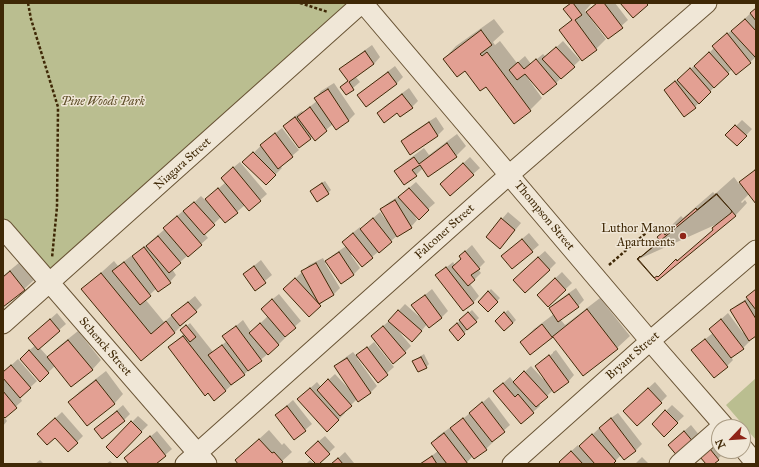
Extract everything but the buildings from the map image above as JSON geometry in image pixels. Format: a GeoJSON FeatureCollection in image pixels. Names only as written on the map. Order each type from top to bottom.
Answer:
{"type":"FeatureCollection","features":[{"type":"Feature","properties":{"kind":"street","name":"Niagara Street"},"geometry":{"type":"LineString","coordinates":[[3,324],[363,3]]}},
{"type":"Feature","properties":{"kind":"street","name":"Thompson Street"},"geometry":{"type":"LineString","coordinates":[[363,3],[715,419]]}},
{"type":"Feature","properties":{"kind":"street","name":"Falconer Street"},"geometry":{"type":"LineString","coordinates":[[196,460],[509,175],[707,3]]}},
{"type":"Feature","properties":{"kind":"street","name":"Schenck Street"},"geometry":{"type":"LineString","coordinates":[[3,229],[196,460]]}},
{"type":"Feature","properties":{"kind":"street","name":"Bryant Street"},"geometry":{"type":"LineString","coordinates":[[512,464],[650,341],[756,250]]}},
{"type":"Feature","properties":{"kind":"street"},"geometry":{"type":"LineString","coordinates":[[679,464],[711,436]]}},
{"type":"Feature","properties":{"kind":"path"},"geometry":{"type":"LineString","coordinates":[[28,3],[31,19],[58,107],[57,207],[49,283]]}},
{"type":"Feature","properties":{"kind":"path"},"geometry":{"type":"LineString","coordinates":[[300,3],[346,18]]}},
{"type":"Feature","properties":{"kind":"path"},"geometry":{"type":"LineString","coordinates":[[609,265],[654,226],[661,233]]}},
{"type":"Feature","properties":{"kind":"green space","name":"Pine Woods Park"},"geometry":{"type":"Polygon","coordinates":[[[3,3],[362,3],[49,283],[3,227],[3,3]]]}},
{"type":"Feature","properties":{"kind":"green space"},"geometry":{"type":"Polygon","coordinates":[[[756,378],[756,440],[751,434],[751,419],[738,419],[726,405],[756,378]]]}},
{"type":"Feature","properties":{"kind":"place","name":"Luthor Manor Apartments"},"geometry":{"type":"Point","coordinates":[683,236]}}]}
